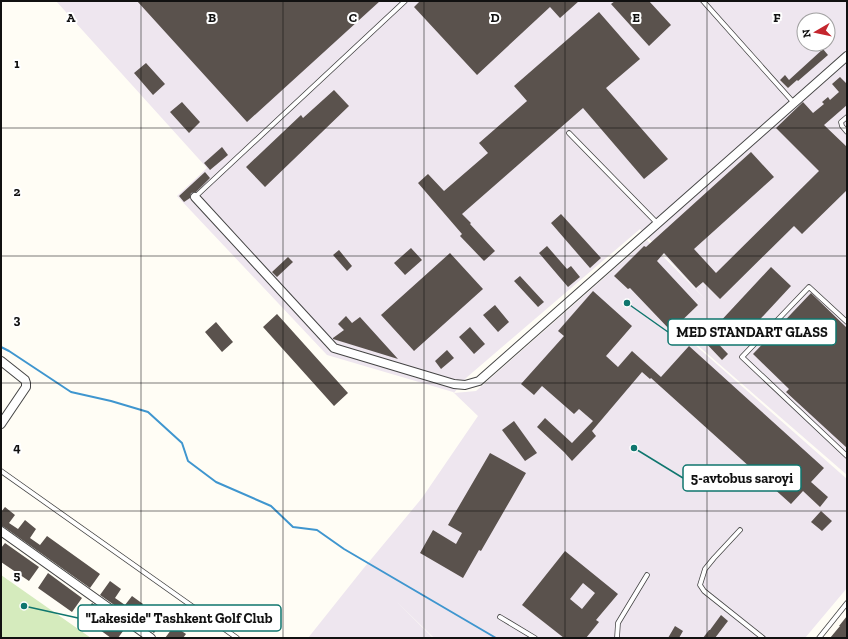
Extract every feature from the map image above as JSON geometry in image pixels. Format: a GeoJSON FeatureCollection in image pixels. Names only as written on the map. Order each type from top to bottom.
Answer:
{"type":"FeatureCollection","features":[{"type":"Feature","properties":{"kind":"street"},"geometry":{"type":"LineString","coordinates":[[195,197],[334,348],[454,384],[465,385],[479,381],[847,56]]}},
{"type":"Feature","properties":{"kind":"street"},"geometry":{"type":"LineString","coordinates":[[1,361],[25,380],[26,387],[1,424]]}},
{"type":"Feature","properties":{"kind":"street"},"geometry":{"type":"LineString","coordinates":[[1,531],[150,638]]}},
{"type":"Feature","properties":{"kind":"lane"},"geometry":{"type":"LineString","coordinates":[[195,197],[405,1]]}},
{"type":"Feature","properties":{"kind":"lane"},"geometry":{"type":"LineString","coordinates":[[703,1],[794,103]]}},
{"type":"Feature","properties":{"kind":"lane"},"geometry":{"type":"LineString","coordinates":[[847,117],[841,122],[842,126],[847,132]]}},
{"type":"Feature","properties":{"kind":"lane"},"geometry":{"type":"LineString","coordinates":[[569,133],[657,224]]}},
{"type":"Feature","properties":{"kind":"lane"},"geometry":{"type":"LineString","coordinates":[[847,322],[809,287],[742,357],[847,456]]}},
{"type":"Feature","properties":{"kind":"lane"},"geometry":{"type":"LineString","coordinates":[[1,471],[237,638]]}},
{"type":"Feature","properties":{"kind":"lane"},"geometry":{"type":"LineString","coordinates":[[740,530],[705,569],[700,585],[704,591],[763,638]]}},
{"type":"Feature","properties":{"kind":"lane"},"geometry":{"type":"LineString","coordinates":[[617,638],[618,623],[647,575]]}},
{"type":"Feature","properties":{"kind":"lane"},"geometry":{"type":"LineString","coordinates":[[819,638],[847,603]]}},
{"type":"Feature","properties":{"kind":"lane"},"geometry":{"type":"LineString","coordinates":[[500,617],[535,638]]}},
{"type":"Feature","properties":{"kind":"shaded area"},"geometry":{"type":"Polygon","coordinates":[[[56,1],[847,1],[847,475],[695,343],[700,336],[694,344],[847,479],[847,588],[805,638],[434,638],[396,601],[433,638],[308,638],[422,498],[478,416],[454,393],[453,392],[327,355],[177,196],[207,168],[56,1]],[[640,229],[466,378],[454,393],[476,391],[647,240],[707,301],[640,229]]]}},
{"type":"Feature","properties":{"kind":"green space"},"geometry":{"type":"Polygon","coordinates":[[[1,575],[91,638],[1,638],[1,575]]]}},
{"type":"Feature","properties":{"kind":"building"},"geometry":{"type":"Polygon","coordinates":[[[137,1],[380,1],[247,122],[137,1]]]}},
{"type":"Feature","properties":{"kind":"building"},"geometry":{"type":"Polygon","coordinates":[[[420,1],[579,1],[560,18],[550,7],[477,75],[414,7],[420,1]]]}},
{"type":"Feature","properties":{"kind":"building"},"geometry":{"type":"Polygon","coordinates":[[[615,1],[649,1],[671,25],[649,46],[611,4],[615,1]]]}},
{"type":"Feature","properties":{"kind":"building"},"geometry":{"type":"Polygon","coordinates":[[[599,12],[640,59],[606,88],[668,159],[644,179],[583,108],[462,214],[495,251],[484,261],[460,236],[462,234],[418,183],[428,174],[444,191],[488,153],[479,143],[527,101],[514,86],[599,12]]]}},
{"type":"Feature","properties":{"kind":"building"},"geometry":{"type":"Polygon","coordinates":[[[820,52],[826,52],[828,55],[788,88],[780,80],[785,75],[789,80],[820,52]]]}},
{"type":"Feature","properties":{"kind":"building"},"geometry":{"type":"Polygon","coordinates":[[[146,63],[165,84],[153,95],[134,73],[146,63]]]}},
{"type":"Feature","properties":{"kind":"building"},"geometry":{"type":"Polygon","coordinates":[[[840,77],[847,84],[847,105],[824,125],[847,147],[847,190],[802,234],[794,226],[720,299],[703,282],[696,288],[664,253],[657,261],[698,305],[671,331],[630,288],[628,289],[614,276],[644,246],[646,247],[751,152],[774,177],[694,249],[716,273],[819,171],[776,128],[803,102],[813,113],[824,104],[822,102],[828,97],[830,100],[839,92],[832,84],[840,77]]]}},
{"type":"Feature","properties":{"kind":"building"},"geometry":{"type":"Polygon","coordinates":[[[334,90],[349,106],[265,187],[246,167],[301,115],[303,118],[334,90]]]}},
{"type":"Feature","properties":{"kind":"building"},"geometry":{"type":"Polygon","coordinates":[[[182,102],[200,122],[189,133],[170,112],[182,102]]]}},
{"type":"Feature","properties":{"kind":"building"},"geometry":{"type":"Polygon","coordinates":[[[222,147],[228,155],[210,170],[204,163],[222,147]]]}},
{"type":"Feature","properties":{"kind":"building"},"geometry":{"type":"Polygon","coordinates":[[[205,172],[210,178],[196,192],[191,193],[190,198],[184,202],[179,196],[205,172]]]}},
{"type":"Feature","properties":{"kind":"building"},"geometry":{"type":"Polygon","coordinates":[[[561,214],[601,258],[590,268],[551,223],[561,214]]]}},
{"type":"Feature","properties":{"kind":"building"},"geometry":{"type":"Polygon","coordinates":[[[547,246],[567,269],[571,266],[580,277],[568,287],[539,253],[547,246]]]}},
{"type":"Feature","properties":{"kind":"building"},"geometry":{"type":"Polygon","coordinates":[[[411,248],[422,260],[405,275],[394,263],[411,248]]]}},
{"type":"Feature","properties":{"kind":"building"},"geometry":{"type":"Polygon","coordinates":[[[339,250],[352,266],[347,271],[333,255],[339,250]]]}},
{"type":"Feature","properties":{"kind":"building"},"geometry":{"type":"Polygon","coordinates":[[[450,253],[483,289],[414,351],[381,315],[450,253]]]}},
{"type":"Feature","properties":{"kind":"building"},"geometry":{"type":"Polygon","coordinates":[[[288,257],[293,262],[277,277],[272,272],[288,257]]]}},
{"type":"Feature","properties":{"kind":"building"},"geometry":{"type":"Polygon","coordinates":[[[771,267],[791,286],[737,344],[717,325],[771,267]]]}},
{"type":"Feature","properties":{"kind":"building"},"geometry":{"type":"Polygon","coordinates":[[[520,276],[544,302],[538,307],[514,281],[520,276]]]}},
{"type":"Feature","properties":{"kind":"building"},"geometry":{"type":"Polygon","coordinates":[[[593,291],[632,326],[606,356],[618,367],[632,351],[661,377],[689,346],[824,468],[811,482],[828,497],[820,507],[803,491],[791,504],[651,378],[650,379],[642,372],[592,431],[596,436],[572,461],[537,427],[545,418],[572,443],[593,421],[579,409],[574,414],[542,386],[534,395],[521,384],[564,336],[558,331],[593,291]]]}},
{"type":"Feature","properties":{"kind":"building"},"geometry":{"type":"Polygon","coordinates":[[[811,293],[847,328],[847,448],[786,392],[789,389],[753,354],[811,293]]]}},
{"type":"Feature","properties":{"kind":"building"},"geometry":{"type":"Polygon","coordinates":[[[495,305],[509,322],[498,332],[483,315],[495,305]]]}},
{"type":"Feature","properties":{"kind":"building"},"geometry":{"type":"Polygon","coordinates":[[[277,314],[348,393],[334,406],[263,327],[277,314]]]}},
{"type":"Feature","properties":{"kind":"building"},"geometry":{"type":"Polygon","coordinates":[[[346,316],[352,323],[360,317],[398,359],[333,339],[344,330],[338,324],[346,316]]]}},
{"type":"Feature","properties":{"kind":"building"},"geometry":{"type":"Polygon","coordinates":[[[216,322],[233,342],[222,352],[205,332],[216,322]]]}},
{"type":"Feature","properties":{"kind":"building"},"geometry":{"type":"Polygon","coordinates":[[[470,327],[485,344],[474,354],[459,337],[470,327]]]}},
{"type":"Feature","properties":{"kind":"building"},"geometry":{"type":"Polygon","coordinates":[[[707,332],[728,354],[722,360],[701,338],[707,332]]]}},
{"type":"Feature","properties":{"kind":"building"},"geometry":{"type":"Polygon","coordinates":[[[447,350],[454,358],[441,369],[435,361],[447,350]]]}},
{"type":"Feature","properties":{"kind":"building"},"geometry":{"type":"Polygon","coordinates":[[[514,421],[537,453],[525,461],[502,430],[514,421]]]}},
{"type":"Feature","properties":{"kind":"building"},"geometry":{"type":"Polygon","coordinates":[[[490,453],[526,473],[481,551],[479,550],[463,578],[420,553],[433,530],[456,544],[462,533],[448,525],[490,453]]]}},
{"type":"Feature","properties":{"kind":"building"},"geometry":{"type":"Polygon","coordinates":[[[5,507],[15,515],[9,523],[18,529],[25,520],[36,529],[30,538],[40,545],[47,536],[100,574],[90,588],[1,526],[1,512],[5,507]]]}},
{"type":"Feature","properties":{"kind":"building"},"geometry":{"type":"Polygon","coordinates":[[[821,511],[832,521],[822,531],[811,522],[821,511]]]}},
{"type":"Feature","properties":{"kind":"building"},"geometry":{"type":"Polygon","coordinates":[[[5,543],[39,567],[29,581],[1,562],[1,548],[5,543]]]}},
{"type":"Feature","properties":{"kind":"building"},"geometry":{"type":"Polygon","coordinates":[[[565,551],[618,594],[596,620],[599,622],[586,638],[564,638],[522,605],[565,551]],[[583,583],[570,599],[582,609],[595,593],[583,583]]]}},
{"type":"Feature","properties":{"kind":"building"},"geometry":{"type":"Polygon","coordinates":[[[48,573],[82,598],[72,612],[38,588],[48,573]]]}},
{"type":"Feature","properties":{"kind":"building"},"geometry":{"type":"Polygon","coordinates":[[[110,581],[121,589],[115,598],[125,605],[132,596],[143,604],[138,611],[147,618],[152,611],[164,619],[154,633],[100,595],[110,581]]]}},
{"type":"Feature","properties":{"kind":"building"},"geometry":{"type":"Polygon","coordinates":[[[92,603],[126,627],[118,638],[111,638],[82,617],[92,603]]]}},
{"type":"Feature","properties":{"kind":"building"},"geometry":{"type":"Polygon","coordinates":[[[721,615],[728,621],[715,638],[703,638],[710,630],[721,615]]]}},
{"type":"Feature","properties":{"kind":"building"},"geometry":{"type":"Polygon","coordinates":[[[847,616],[847,638],[830,638],[840,626],[847,616]]]}},
{"type":"Feature","properties":{"kind":"building"},"geometry":{"type":"Polygon","coordinates":[[[174,626],[186,634],[183,638],[165,638],[174,626]]]}},
{"type":"Feature","properties":{"kind":"building"},"geometry":{"type":"Polygon","coordinates":[[[675,626],[683,631],[679,638],[668,638],[675,626]]]}},
{"type":"Feature","properties":{"kind":"waterway"},"geometry":{"type":"LineString","coordinates":[[1,347],[71,392],[111,401],[148,412],[182,443],[188,461],[216,482],[271,506],[293,527],[317,530],[344,549],[496,638]]}},
{"type":"Feature","properties":{"kind":"place","name":"MED STANDART GLASS"},"geometry":{"type":"Point","coordinates":[627,303]}},
{"type":"Feature","properties":{"kind":"place","name":"5-avtobus saroyi"},"geometry":{"type":"Point","coordinates":[634,448]}},
{"type":"Feature","properties":{"kind":"place","name":"\"Lakeside\" Tashkent Golf Club"},"geometry":{"type":"Point","coordinates":[24,606]}}]}
